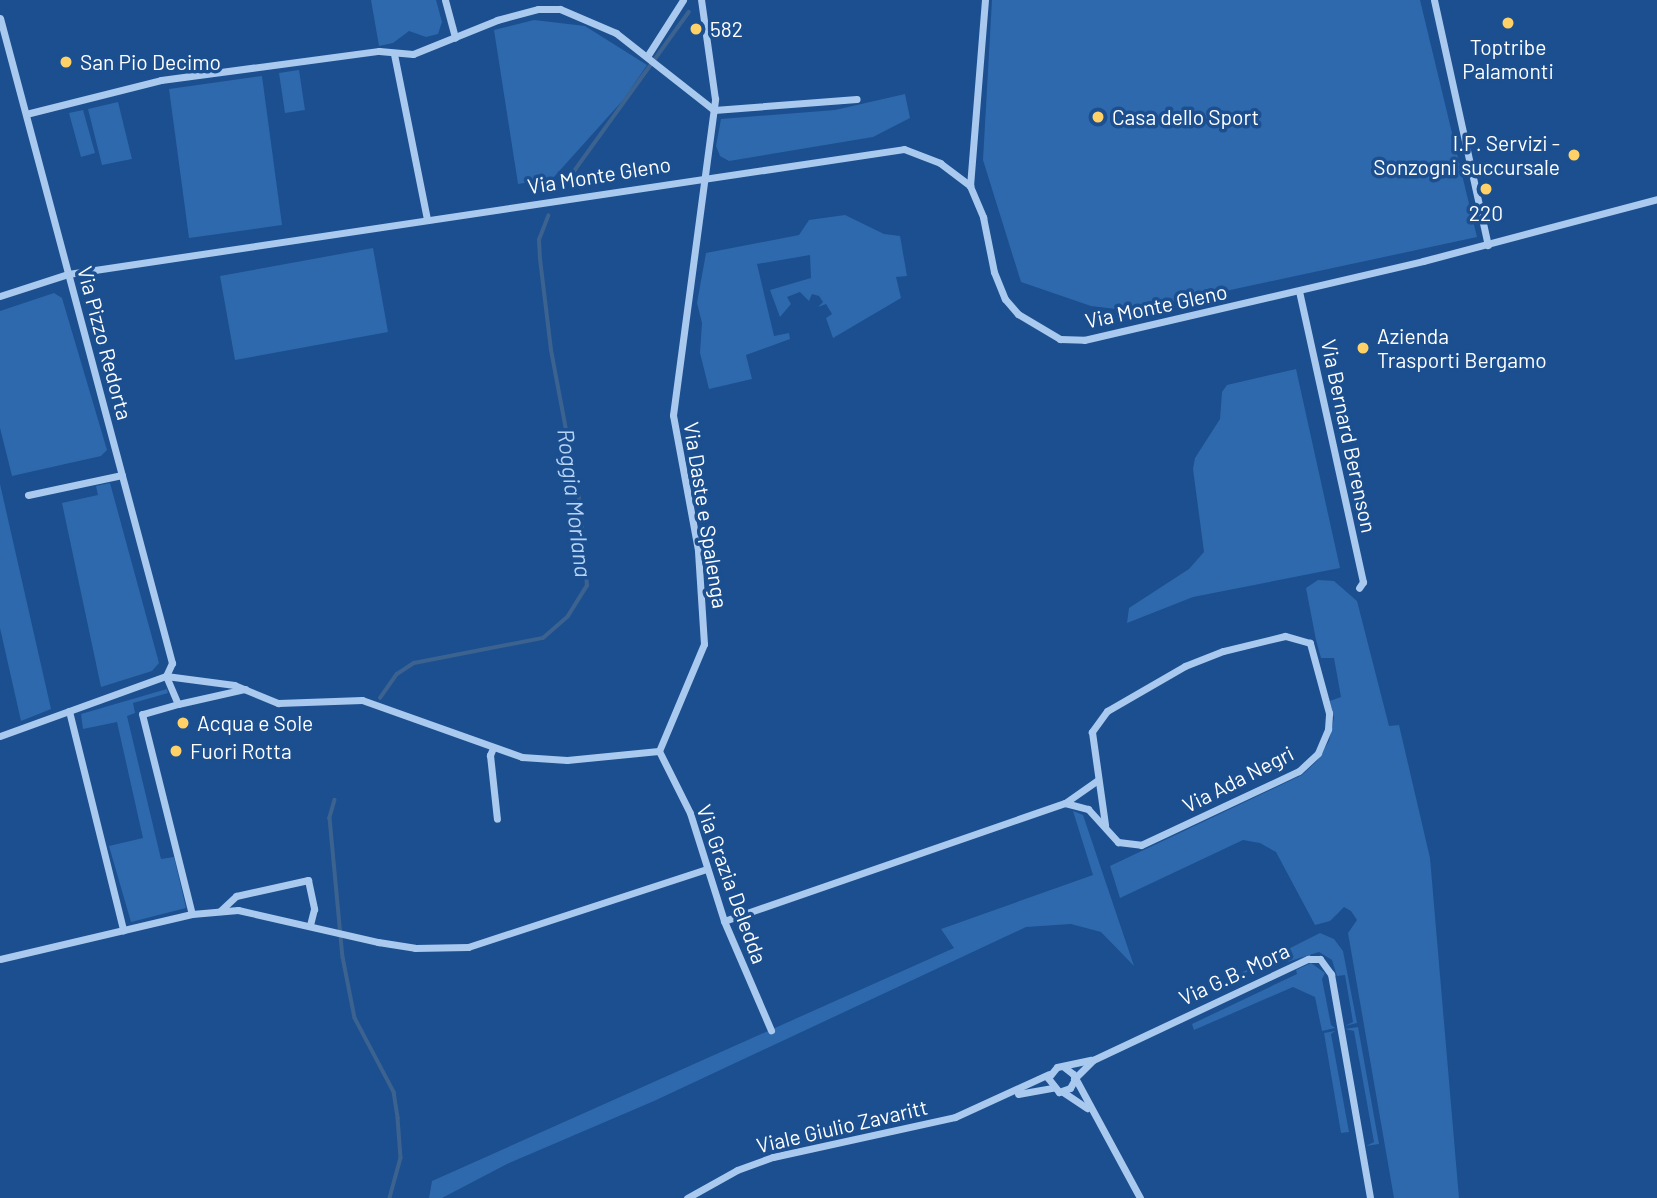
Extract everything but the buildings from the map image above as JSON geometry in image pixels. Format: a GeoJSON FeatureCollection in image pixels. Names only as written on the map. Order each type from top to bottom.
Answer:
{"type":"FeatureCollection","features":[{"type":"Feature","properties":{"kind":"street"},"geometry":{"type":"LineString","coordinates":[[445,0],[454,38]]}},
{"type":"Feature","properties":{"kind":"street"},"geometry":{"type":"LineString","coordinates":[[651,58],[683,0]]}},
{"type":"Feature","properties":{"kind":"street","name":"Via Daste e Spalenga"},"geometry":{"type":"LineString","coordinates":[[659,751],[704,644],[698,550],[673,415],[713,110],[715,72],[701,0]]}},
{"type":"Feature","properties":{"kind":"street"},"geometry":{"type":"LineString","coordinates":[[970,186],[985,0]]}},
{"type":"Feature","properties":{"kind":"street"},"geometry":{"type":"LineString","coordinates":[[1434,0],[1488,245]]}},
{"type":"Feature","properties":{"kind":"street"},"geometry":{"type":"LineString","coordinates":[[26,114],[161,80],[379,51],[413,54],[523,12],[560,9],[616,33],[663,67],[713,110],[857,99]]}},
{"type":"Feature","properties":{"kind":"street","name":"Via Pizzo Redorta"},"geometry":{"type":"LineString","coordinates":[[0,18],[172,663],[166,676]]}},
{"type":"Feature","properties":{"kind":"street"},"geometry":{"type":"LineString","coordinates":[[394,54],[427,219]]}},
{"type":"Feature","properties":{"kind":"street","name":"Via Monte Gleno"},"geometry":{"type":"LineString","coordinates":[[0,296],[68,274],[706,176],[904,149],[940,163],[970,186],[1005,299],[1024,319],[1060,339],[1095,338],[1488,245],[1657,199]]}},
{"type":"Feature","properties":{"kind":"street","name":"Via Bernard Berenson"},"geometry":{"type":"LineString","coordinates":[[1298,291],[1363,582],[1359,588]]}},
{"type":"Feature","properties":{"kind":"street"},"geometry":{"type":"LineString","coordinates":[[28,495],[122,475]]}},
{"type":"Feature","properties":{"kind":"street","name":"Via Ada Negri"},"geometry":{"type":"LineString","coordinates":[[1065,803],[1080,804],[1105,825],[1118,842],[1141,845],[1306,766],[1322,746],[1328,721],[1315,652],[1299,637],[1285,636],[1185,666],[1129,696],[1095,724],[1093,740],[1100,766],[1097,781],[1105,825]]}},
{"type":"Feature","properties":{"kind":"street"},"geometry":{"type":"LineString","coordinates":[[0,736],[166,676],[246,689],[290,704],[362,700],[522,757],[567,760],[659,751]]}},
{"type":"Feature","properties":{"kind":"street"},"geometry":{"type":"LineString","coordinates":[[166,676],[178,704]]}},
{"type":"Feature","properties":{"kind":"street"},"geometry":{"type":"LineString","coordinates":[[192,914],[142,714],[246,689]]}},
{"type":"Feature","properties":{"kind":"street"},"geometry":{"type":"LineString","coordinates":[[69,711],[123,930]]}},
{"type":"Feature","properties":{"kind":"street"},"geometry":{"type":"LineString","coordinates":[[493,748],[490,755],[497,819]]}},
{"type":"Feature","properties":{"kind":"street","name":"Via Grazia Deledda"},"geometry":{"type":"LineString","coordinates":[[659,751],[690,813],[724,921],[771,1030]]}},
{"type":"Feature","properties":{"kind":"street"},"geometry":{"type":"LineString","coordinates":[[724,921],[1065,803],[1097,781]]}},
{"type":"Feature","properties":{"kind":"street"},"geometry":{"type":"LineString","coordinates":[[0,959],[192,914],[238,910],[415,948],[468,947],[707,869]]}},
{"type":"Feature","properties":{"kind":"street"},"geometry":{"type":"LineString","coordinates":[[220,911],[236,896],[308,880],[314,909],[310,925]]}},
{"type":"Feature","properties":{"kind":"street","name":"Via G.B. Mora"},"geometry":{"type":"LineString","coordinates":[[1064,1067],[1093,1060],[1308,959],[1321,959],[1331,974],[1370,1198]]}},
{"type":"Feature","properties":{"kind":"street","name":"Via G.B. Mora"},"geometry":{"type":"LineString","coordinates":[[1074,1080],[1093,1060]]}},
{"type":"Feature","properties":{"kind":"street"},"geometry":{"type":"LineString","coordinates":[[1064,1067],[1074,1080],[1140,1198]]}},
{"type":"Feature","properties":{"kind":"street","name":"Viale Giulio Zavaritt"},"geometry":{"type":"LineString","coordinates":[[687,1198],[737,1170],[773,1157],[920,1127],[1007,1096],[1064,1067]]}},
{"type":"Feature","properties":{"kind":"street"},"geometry":{"type":"LineString","coordinates":[[1049,1074],[1052,1088],[1063,1092],[1090,1111]]}},
{"type":"Feature","properties":{"kind":"street"},"geometry":{"type":"LineString","coordinates":[[1063,1092],[1074,1080]]}},
{"type":"Feature","properties":{"kind":"street","name":"Viale Giulio Zavaritt"},"geometry":{"type":"LineString","coordinates":[[1007,1096],[1052,1088]]}},
{"type":"Feature","properties":{"kind":"shaded area"},"geometry":{"type":"Polygon","coordinates":[[[371,0],[436,0],[442,22],[438,34],[426,37],[409,31],[393,43],[379,46],[371,0]]]}},
{"type":"Feature","properties":{"kind":"shaded area"},"geometry":{"type":"Polygon","coordinates":[[[992,0],[1420,0],[1477,237],[1133,311],[1091,306],[1021,282],[983,160],[992,0]]]}},
{"type":"Feature","properties":{"kind":"shaded area"},"geometry":{"type":"Polygon","coordinates":[[[534,20],[585,26],[647,65],[624,99],[553,178],[518,184],[494,30],[534,20]]]}},
{"type":"Feature","properties":{"kind":"shaded area"},"geometry":{"type":"Polygon","coordinates":[[[299,70],[305,110],[285,113],[279,73],[299,70]]]}},
{"type":"Feature","properties":{"kind":"shaded area"},"geometry":{"type":"Polygon","coordinates":[[[262,76],[282,225],[189,238],[169,89],[262,76]]]}},
{"type":"Feature","properties":{"kind":"shaded area"},"geometry":{"type":"Polygon","coordinates":[[[905,94],[910,118],[873,137],[729,161],[720,156],[716,146],[721,119],[835,110],[905,94]]]}},
{"type":"Feature","properties":{"kind":"shaded area"},"geometry":{"type":"Polygon","coordinates":[[[118,102],[132,159],[102,165],[88,109],[118,102]]]}},
{"type":"Feature","properties":{"kind":"shaded area"},"geometry":{"type":"Polygon","coordinates":[[[83,110],[95,153],[81,157],[69,113],[83,110]]]}},
{"type":"Feature","properties":{"kind":"shaded area"},"geometry":{"type":"Polygon","coordinates":[[[845,215],[884,234],[900,236],[907,276],[896,277],[901,298],[833,338],[826,318],[832,314],[826,304],[818,307],[823,302],[819,296],[812,294],[809,301],[800,292],[787,297],[791,304],[780,317],[770,290],[811,278],[810,255],[757,264],[774,336],[789,333],[790,339],[746,355],[752,379],[709,389],[700,353],[702,323],[697,303],[706,253],[799,235],[809,220],[845,215]]]}},
{"type":"Feature","properties":{"kind":"shaded area"},"geometry":{"type":"Polygon","coordinates":[[[373,248],[388,332],[235,360],[220,276],[373,248]]]}},
{"type":"Feature","properties":{"kind":"shaded area"},"geometry":{"type":"Polygon","coordinates":[[[54,293],[62,298],[107,450],[101,456],[12,476],[0,428],[0,311],[54,293]]]}},
{"type":"Feature","properties":{"kind":"shaded area"},"geometry":{"type":"Polygon","coordinates":[[[1296,369],[1340,568],[1193,597],[1127,623],[1129,608],[1189,569],[1204,552],[1193,469],[1195,458],[1220,419],[1222,392],[1227,385],[1296,369]]]}},
{"type":"Feature","properties":{"kind":"shaded area"},"geometry":{"type":"Polygon","coordinates":[[[110,483],[159,663],[152,671],[101,687],[62,503],[98,495],[96,486],[110,483]]]}},
{"type":"Feature","properties":{"kind":"shaded area"},"geometry":{"type":"Polygon","coordinates":[[[0,484],[51,709],[21,721],[0,628],[0,484]]]}},
{"type":"Feature","properties":{"kind":"shaded area"},"geometry":{"type":"Polygon","coordinates":[[[1318,580],[1334,581],[1357,601],[1389,726],[1399,725],[1430,858],[1459,1198],[1394,1198],[1348,933],[1357,920],[1351,911],[1344,907],[1330,921],[1315,925],[1276,852],[1260,843],[1243,840],[1120,898],[1110,866],[1302,775],[1317,761],[1329,741],[1334,718],[1330,701],[1341,697],[1334,658],[1321,658],[1316,640],[1306,588],[1318,580]]]}},
{"type":"Feature","properties":{"kind":"shaded area"},"geometry":{"type":"Polygon","coordinates":[[[167,689],[168,693],[133,703],[135,713],[127,716],[161,859],[174,857],[186,908],[131,922],[109,846],[143,838],[117,722],[83,729],[81,714],[167,689]]]}},
{"type":"Feature","properties":{"kind":"shaded area"},"geometry":{"type":"Polygon","coordinates":[[[1073,811],[1083,815],[1134,966],[1101,932],[1071,924],[1026,927],[654,1101],[507,1164],[442,1198],[429,1198],[432,1181],[954,948],[941,929],[1093,875],[1073,811]]]}},
{"type":"Feature","properties":{"kind":"shaded area"},"geometry":{"type":"Polygon","coordinates":[[[1320,933],[1334,939],[1343,951],[1357,1023],[1345,1026],[1353,1022],[1345,975],[1337,976],[1332,960],[1319,952],[1287,962],[1283,955],[1189,999],[1320,933]]]}},
{"type":"Feature","properties":{"kind":"shaded area"},"geometry":{"type":"Polygon","coordinates":[[[1311,963],[1325,973],[1322,979],[1331,1025],[1335,1028],[1322,1031],[1315,997],[1293,987],[1194,1030],[1192,1024],[1297,974],[1296,970],[1311,963]]]}},
{"type":"Feature","properties":{"kind":"shaded area"},"geometry":{"type":"Polygon","coordinates":[[[1358,1027],[1379,1144],[1366,1146],[1374,1142],[1354,1031],[1345,1029],[1358,1027]]]}},
{"type":"Feature","properties":{"kind":"shaded area"},"geometry":{"type":"Polygon","coordinates":[[[1335,1031],[1331,1034],[1349,1132],[1341,1133],[1324,1033],[1335,1031]]]}},
{"type":"Feature","properties":{"kind":"waterway","name":"Roggia Morlana"},"geometry":{"type":"LineString","coordinates":[[567,181],[689,12]]}},
{"type":"Feature","properties":{"kind":"waterway","name":"Roggia Morlana"},"geometry":{"type":"LineString","coordinates":[[380,698],[397,674],[414,663],[543,638],[568,616],[587,586],[580,504],[551,350],[540,259],[539,240],[548,216]]}},
{"type":"Feature","properties":{"kind":"waterway","name":"Roggia Morlana"},"geometry":{"type":"LineString","coordinates":[[335,800],[330,818],[343,957],[355,1018],[394,1092],[398,1118],[401,1158],[390,1198]]}},
{"type":"Feature","properties":{"kind":"place","name":"Toptribe Palamonti"},"geometry":{"type":"Point","coordinates":[1508,23]}},
{"type":"Feature","properties":{"kind":"place","name":"582"},"geometry":{"type":"Point","coordinates":[696,29]}},
{"type":"Feature","properties":{"kind":"place","name":"San Pio Decimo"},"geometry":{"type":"Point","coordinates":[66,62]}},
{"type":"Feature","properties":{"kind":"place","name":"Casa dello Sport"},"geometry":{"type":"Point","coordinates":[1098,117]}},
{"type":"Feature","properties":{"kind":"place","name":"I.P. Servizi - Sonzogni succursale"},"geometry":{"type":"Point","coordinates":[1574,155]}},
{"type":"Feature","properties":{"kind":"place","name":"220"},"geometry":{"type":"Point","coordinates":[1486,189]}},
{"type":"Feature","properties":{"kind":"place","name":"Azienda Trasporti Bergamo"},"geometry":{"type":"Point","coordinates":[1363,348]}},
{"type":"Feature","properties":{"kind":"place","name":"Acqua e Sole"},"geometry":{"type":"Point","coordinates":[183,723]}},
{"type":"Feature","properties":{"kind":"place","name":"Fuori Rotta"},"geometry":{"type":"Point","coordinates":[176,751]}}]}
